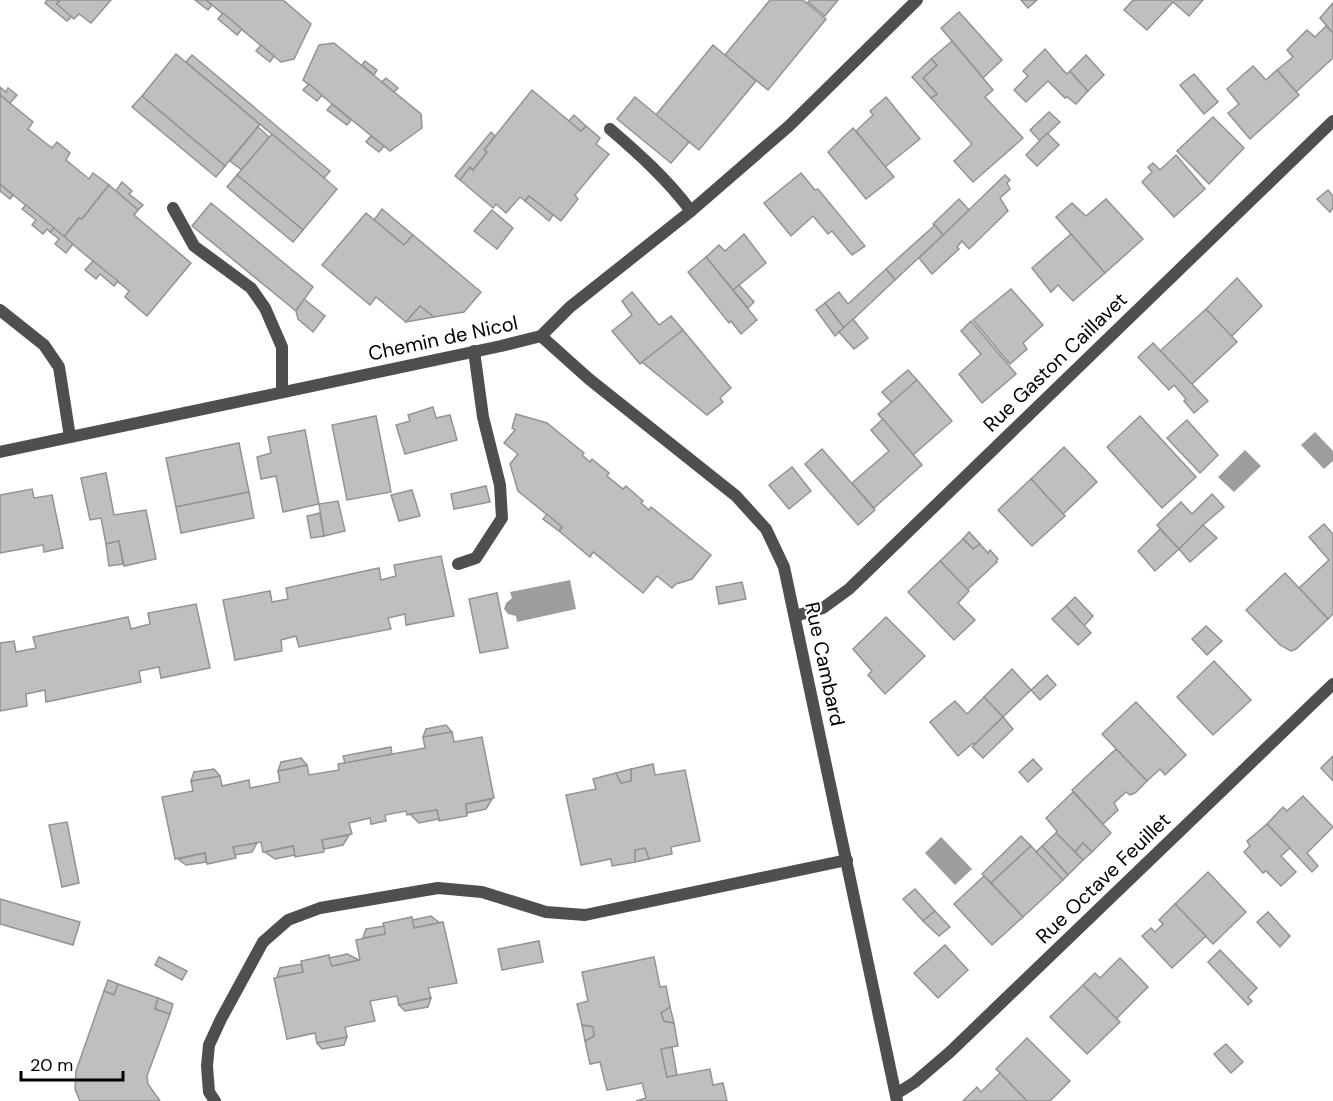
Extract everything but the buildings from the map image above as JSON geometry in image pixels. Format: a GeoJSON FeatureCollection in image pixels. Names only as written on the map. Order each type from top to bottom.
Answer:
{"type":"FeatureCollection","features":[{"type":"Feature","properties":{"kind":"street","name":"Chemin de Nicol"},"geometry":{"type":"LineString","coordinates":[[0,452],[542,336],[577,301],[691,211],[789,126],[916,0]]}},
{"type":"Feature","properties":{"kind":"street","name":"Rue Gaston Caillavet"},"geometry":{"type":"LineString","coordinates":[[795,616],[823,608],[849,589],[1333,121]]}},
{"type":"Feature","properties":{"kind":"street"},"geometry":{"type":"LineString","coordinates":[[610,129],[674,188],[691,211]]}},
{"type":"Feature","properties":{"kind":"street"},"geometry":{"type":"LineString","coordinates":[[173,208],[194,246],[251,288],[265,308],[282,347],[282,392]]}},
{"type":"Feature","properties":{"kind":"street"},"geometry":{"type":"LineString","coordinates":[[0,310],[44,345],[59,367],[70,437]]}},
{"type":"Feature","properties":{"kind":"street","name":"Rue Cambard"},"geometry":{"type":"LineString","coordinates":[[542,336],[589,379],[736,496],[766,529],[784,567],[896,1098]]}},
{"type":"Feature","properties":{"kind":"street"},"geometry":{"type":"LineString","coordinates":[[458,564],[477,558],[502,518],[500,485],[483,417],[474,351]]}},
{"type":"Feature","properties":{"kind":"street","name":"Rue Octave Feuillet"},"geometry":{"type":"LineString","coordinates":[[896,1098],[950,1052],[1333,684]]}},
{"type":"Feature","properties":{"kind":"street"},"geometry":{"type":"LineString","coordinates":[[215,1101],[209,1092],[207,1066],[209,1045],[263,942],[288,920],[320,908],[438,888],[482,892],[546,912],[585,915],[847,861]]}},
{"type":"Feature","properties":{"kind":"shaded area"},"geometry":{"type":"Polygon","coordinates":[[[1315,432],[1333,451],[1333,461],[1324,469],[1301,445],[1315,432]]]}},
{"type":"Feature","properties":{"kind":"shaded area"},"geometry":{"type":"Polygon","coordinates":[[[1245,450],[1261,466],[1234,492],[1218,477],[1245,450]]]}},
{"type":"Feature","properties":{"kind":"shaded area"},"geometry":{"type":"Polygon","coordinates":[[[570,580],[576,609],[517,622],[516,616],[508,614],[504,609],[506,603],[512,598],[510,592],[570,580]]]}},
{"type":"Feature","properties":{"kind":"shaded area"},"geometry":{"type":"Polygon","coordinates":[[[941,837],[972,869],[955,885],[925,853],[941,837]]]}}]}
